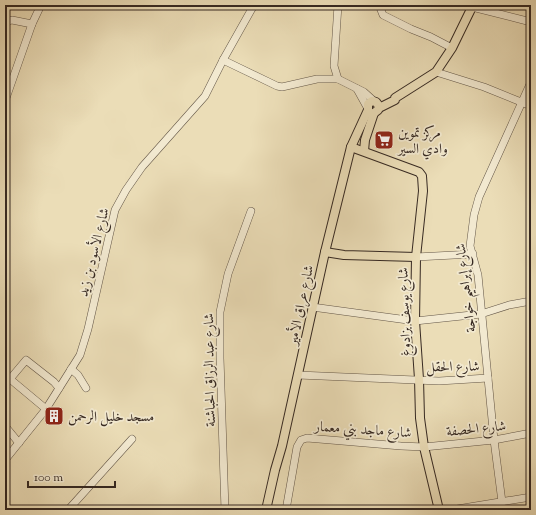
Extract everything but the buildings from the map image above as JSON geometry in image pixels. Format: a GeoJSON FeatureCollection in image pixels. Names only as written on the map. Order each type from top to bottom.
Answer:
{"type":"FeatureCollection","features":[{"type":"Feature","properties":{"kind":"main road"},"geometry":{"type":"LineString","coordinates":[[351,146],[364,151],[365,140],[373,107],[394,100],[436,72],[452,48],[472,6]]}},
{"type":"Feature","properties":{"kind":"main road","name":"شارع عراق الأمير"},"geometry":{"type":"LineString","coordinates":[[266,510],[282,446],[312,307],[351,146],[373,107]]}},
{"type":"Feature","properties":{"kind":"main road","name":"شارع يوسف بزادوغ"},"geometry":{"type":"LineString","coordinates":[[364,151],[421,174],[423,191],[416,257],[415,321],[420,418],[424,446],[439,510]]}},
{"type":"Feature","properties":{"kind":"main road"},"geometry":{"type":"LineString","coordinates":[[325,252],[344,255],[416,257]]}},
{"type":"Feature","properties":{"kind":"street"},"geometry":{"type":"LineString","coordinates":[[5,101],[32,24],[41,5]]}},
{"type":"Feature","properties":{"kind":"street","name":"شارع الأسود بن زيد"},"geometry":{"type":"LineString","coordinates":[[5,460],[46,409],[80,354],[84,343],[115,210],[120,200],[142,167],[210,89],[223,60],[254,5]]}},
{"type":"Feature","properties":{"kind":"street"},"geometry":{"type":"LineString","coordinates":[[338,5],[334,66],[338,79]]}},
{"type":"Feature","properties":{"kind":"street"},"geometry":{"type":"LineString","coordinates":[[379,5],[383,15],[452,48]]}},
{"type":"Feature","properties":{"kind":"street"},"geometry":{"type":"LineString","coordinates":[[472,6],[531,22]]}},
{"type":"Feature","properties":{"kind":"street"},"geometry":{"type":"LineString","coordinates":[[5,22],[12,20],[32,24]]}},
{"type":"Feature","properties":{"kind":"street"},"geometry":{"type":"LineString","coordinates":[[223,60],[282,87],[317,79],[338,79],[367,94],[373,107]]}},
{"type":"Feature","properties":{"kind":"street"},"geometry":{"type":"LineString","coordinates":[[436,72],[484,87],[531,106]]}},
{"type":"Feature","properties":{"kind":"street","name":"شارع إبراهيم خواجة"},"geometry":{"type":"LineString","coordinates":[[502,502],[494,440],[478,274],[470,246],[475,210],[479,197],[531,82]]}},
{"type":"Feature","properties":{"kind":"street","name":"شارع عبد الرزاق الحباشنة"},"geometry":{"type":"LineString","coordinates":[[225,510],[220,312],[221,301],[228,274],[251,210]]}},
{"type":"Feature","properties":{"kind":"street"},"geometry":{"type":"LineString","coordinates":[[416,257],[473,254]]}},
{"type":"Feature","properties":{"kind":"street"},"geometry":{"type":"LineString","coordinates":[[312,307],[415,321],[481,314],[509,305],[531,301]]}},
{"type":"Feature","properties":{"kind":"street"},"geometry":{"type":"LineString","coordinates":[[46,409],[10,379],[26,360],[54,382],[59,388]]}},
{"type":"Feature","properties":{"kind":"street"},"geometry":{"type":"LineString","coordinates":[[71,369],[78,375],[86,388]]}},
{"type":"Feature","properties":{"kind":"street","name":"شارع الحقل"},"geometry":{"type":"LineString","coordinates":[[298,375],[446,381],[488,378]]}},
{"type":"Feature","properties":{"kind":"street"},"geometry":{"type":"LineString","coordinates":[[5,426],[19,443]]}},
{"type":"Feature","properties":{"kind":"street","name":"شارع الحصفة"},"geometry":{"type":"LineString","coordinates":[[424,446],[494,440],[531,433]]}},
{"type":"Feature","properties":{"kind":"street"},"geometry":{"type":"LineString","coordinates":[[68,510],[132,439]]}},
{"type":"Feature","properties":{"kind":"street","name":"شارع ماجد بني معمار"},"geometry":{"type":"LineString","coordinates":[[286,510],[297,447],[304,439],[401,446],[424,446]]}},
{"type":"Feature","properties":{"kind":"street"},"geometry":{"type":"LineString","coordinates":[[451,510],[476,508],[531,497]]}},
{"type":"Feature","properties":{"kind":"place","name":"مركز تموين وادي السير"},"geometry":{"type":"Point","coordinates":[384,140]}},
{"type":"Feature","properties":{"kind":"place","name":"مسجد خليل الرحمن"},"geometry":{"type":"Point","coordinates":[54,416]}}]}
